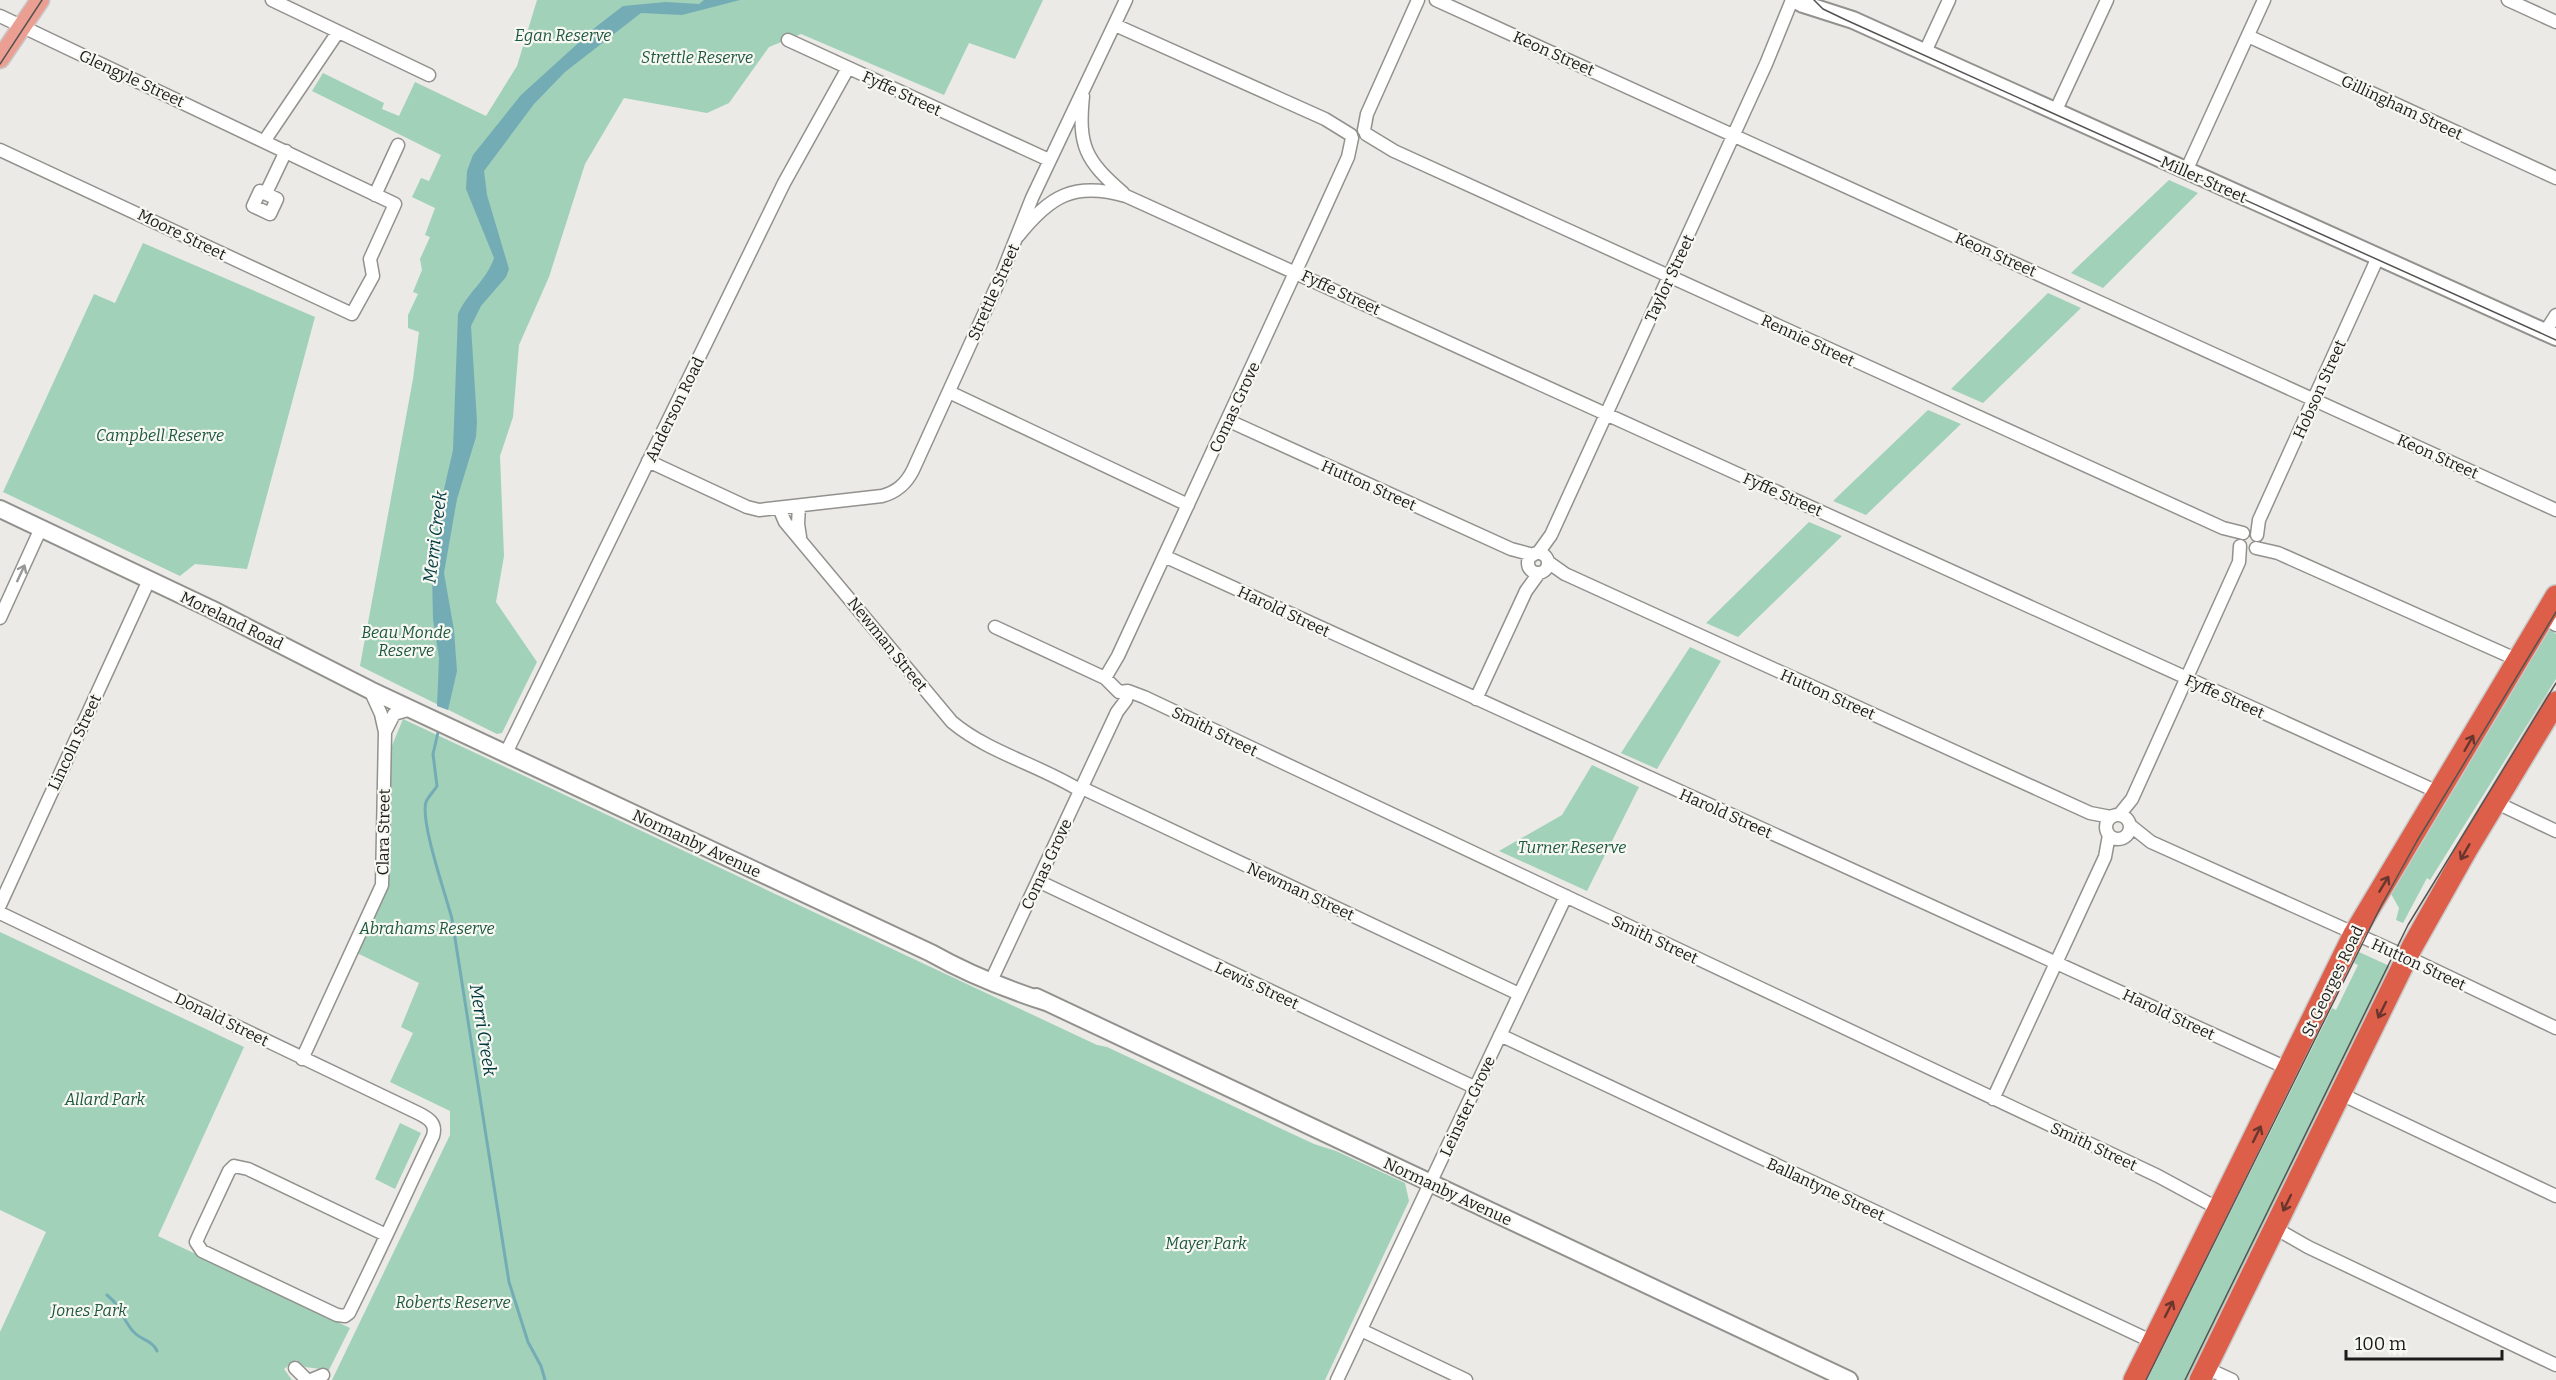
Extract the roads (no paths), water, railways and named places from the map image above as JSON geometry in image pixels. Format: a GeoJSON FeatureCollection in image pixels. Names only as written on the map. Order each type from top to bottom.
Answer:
{"type":"FeatureCollection","features":[{"type":"Feature","properties":{"kind":"highway","name":"St Georges Road"},"geometry":{"type":"LineString","coordinates":[[2134,1380],[2354,934],[2440,794],[2518,660],[2550,621],[2556,596]]}},
{"type":"Feature","properties":{"kind":"highway"},"geometry":{"type":"LineString","coordinates":[[2203,1374],[2408,957],[2495,802],[2556,702]]}},
{"type":"Feature","properties":{"kind":"main road"},"geometry":{"type":"LineString","coordinates":[[0,59],[40,0]]}},
{"type":"Feature","properties":{"kind":"main road","name":"Miller Street"},"geometry":{"type":"LineString","coordinates":[[1830,0],[1839,11],[1853,20]]}},
{"type":"Feature","properties":{"kind":"main road","name":"Miller Street"},"geometry":{"type":"LineString","coordinates":[[1805,2],[1853,20],[1925,52],[2550,335]]}},
{"type":"Feature","properties":{"kind":"main road","name":"Moreland Road"},"geometry":{"type":"LineString","coordinates":[[0,509],[462,733]]}},
{"type":"Feature","properties":{"kind":"main road","name":"Normanby Avenue"},"geometry":{"type":"LineString","coordinates":[[462,733],[931,953],[1046,1002],[1849,1380]]}},
{"type":"Feature","properties":{"kind":"street"},"geometry":{"type":"LineString","coordinates":[[272,0],[429,75]]}},
{"type":"Feature","properties":{"kind":"street","name":"Strettle Street"},"geometry":{"type":"LineString","coordinates":[[799,506],[882,496],[901,487],[913,470],[1018,236],[1049,160],[1126,0]]}},
{"type":"Feature","properties":{"kind":"street","name":"Comas Grove"},"geometry":{"type":"LineString","coordinates":[[1111,677],[1118,656],[1418,0]]}},
{"type":"Feature","properties":{"kind":"street","name":"Keon Street"},"geometry":{"type":"LineString","coordinates":[[1436,0],[2556,510]]}},
{"type":"Feature","properties":{"kind":"street"},"geometry":{"type":"LineString","coordinates":[[1925,52],[1948,0]]}},
{"type":"Feature","properties":{"kind":"street"},"geometry":{"type":"LineString","coordinates":[[2055,112],[2107,0]]}},
{"type":"Feature","properties":{"kind":"street"},"geometry":{"type":"LineString","coordinates":[[2186,171],[2264,0]]}},
{"type":"Feature","properties":{"kind":"street"},"geometry":{"type":"LineString","coordinates":[[2508,0],[2556,22]]}},
{"type":"Feature","properties":{"kind":"street","name":"Taylor Street"},"geometry":{"type":"LineString","coordinates":[[1476,699],[1786,20],[1805,2]]}},
{"type":"Feature","properties":{"kind":"street","name":"Glengyle Street"},"geometry":{"type":"LineString","coordinates":[[0,16],[395,204],[370,260],[372,276],[358,303]]}},
{"type":"Feature","properties":{"kind":"street","name":"Rennie Street"},"geometry":{"type":"LineString","coordinates":[[1115,25],[2249,541],[2518,660]]}},
{"type":"Feature","properties":{"kind":"street"},"geometry":{"type":"LineString","coordinates":[[264,140],[338,32]]}},
{"type":"Feature","properties":{"kind":"street","name":"Gillingham Street"},"geometry":{"type":"LineString","coordinates":[[2248,36],[2556,178]]}},
{"type":"Feature","properties":{"kind":"street","name":"Fyffe Street"},"geometry":{"type":"LineString","coordinates":[[788,40],[1049,160]]}},
{"type":"Feature","properties":{"kind":"street","name":"Anderson Road"},"geometry":{"type":"LineString","coordinates":[[506,753],[784,183],[848,68]]}},
{"type":"Feature","properties":{"kind":"street","name":"Fyffe Street"},"geometry":{"type":"LineString","coordinates":[[1083,88],[1082,134],[1088,156],[1105,177],[1126,195],[2440,794]]}},
{"type":"Feature","properties":{"kind":"street"},"geometry":{"type":"LineString","coordinates":[[375,195],[398,145]]}},
{"type":"Feature","properties":{"kind":"street","name":"Moore Street"},"geometry":{"type":"LineString","coordinates":[[0,150],[352,314],[358,303]]}},
{"type":"Feature","properties":{"kind":"street"},"geometry":{"type":"LineString","coordinates":[[266,193],[286,151]]}},
{"type":"Feature","properties":{"kind":"street","name":"Fyffe Street"},"geometry":{"type":"LineString","coordinates":[[1018,236],[1041,209],[1065,195],[1088,190],[1126,195]]}},
{"type":"Feature","properties":{"kind":"street","name":"Hobson Street"},"geometry":{"type":"LineString","coordinates":[[1993,1099],[2378,257]]}},
{"type":"Feature","properties":{"kind":"street"},"geometry":{"type":"LineString","coordinates":[[2550,335],[2556,315]]}},
{"type":"Feature","properties":{"kind":"street"},"geometry":{"type":"LineString","coordinates":[[949,392],[1188,505]]}},
{"type":"Feature","properties":{"kind":"street","name":"Hutton Street"},"geometry":{"type":"LineString","coordinates":[[1227,420],[2408,957],[2556,1028]]}},
{"type":"Feature","properties":{"kind":"street"},"geometry":{"type":"LineString","coordinates":[[648,461],[747,507],[759,510],[799,506],[800,537]]}},
{"type":"Feature","properties":{"kind":"street","name":"Newman Street"},"geometry":{"type":"LineString","coordinates":[[779,508],[785,522],[800,537],[952,722],[975,738],[1520,994]]}},
{"type":"Feature","properties":{"kind":"street"},"geometry":{"type":"LineString","coordinates":[[0,618],[41,528]]}},
{"type":"Feature","properties":{"kind":"street","name":"Harold Street"},"geometry":{"type":"LineString","coordinates":[[1164,556],[2289,1069]]}},
{"type":"Feature","properties":{"kind":"street","name":"Lincoln Street"},"geometry":{"type":"LineString","coordinates":[[0,905],[149,580]]}},
{"type":"Feature","properties":{"kind":"street","name":"Smith Street"},"geometry":{"type":"LineString","coordinates":[[995,627],[1111,677],[1124,692],[1566,896],[2221,1206]]}},
{"type":"Feature","properties":{"kind":"street","name":"Clara Street"},"geometry":{"type":"LineString","coordinates":[[302,1059],[382,885],[385,732],[381,714],[370,690]]}},
{"type":"Feature","properties":{"kind":"street","name":"Comas Grove"},"geometry":{"type":"LineString","coordinates":[[992,979],[1117,712],[1126,700],[1124,692]]}},
{"type":"Feature","properties":{"kind":"street"},"geometry":{"type":"LineString","coordinates":[[385,732],[394,714],[414,710]]}},
{"type":"Feature","properties":{"kind":"street"},"geometry":{"type":"LineString","coordinates":[[2495,802],[2556,831]]}},
{"type":"Feature","properties":{"kind":"street","name":"Lewis Street"},"geometry":{"type":"LineString","coordinates":[[1038,881],[1476,1088]]}},
{"type":"Feature","properties":{"kind":"street","name":"Leinster Grove"},"geometry":{"type":"LineString","coordinates":[[1337,1380],[1566,896]]}},
{"type":"Feature","properties":{"kind":"street","name":"Donald Street"},"geometry":{"type":"LineString","coordinates":[[0,913],[426,1117],[434,1126],[434,1134],[386,1235]]}},
{"type":"Feature","properties":{"kind":"street","name":"Ballantyne Street"},"geometry":{"type":"LineString","coordinates":[[1500,1035],[2153,1342]]}},
{"type":"Feature","properties":{"kind":"street"},"geometry":{"type":"LineString","coordinates":[[2341,1094],[2556,1196]]}},
{"type":"Feature","properties":{"kind":"street"},"geometry":{"type":"LineString","coordinates":[[234,1166],[248,1169],[386,1235],[349,1313],[345,1316],[337,1315],[202,1251],[196,1242],[229,1171],[234,1166]]}},
{"type":"Feature","properties":{"kind":"street"},"geometry":{"type":"LineString","coordinates":[[2273,1231],[2556,1365]]}},
{"type":"Feature","properties":{"kind":"street"},"geometry":{"type":"LineString","coordinates":[[1361,1330],[1466,1380]]}},
{"type":"Feature","properties":{"kind":"street"},"geometry":{"type":"LineString","coordinates":[[295,1368],[314,1378]]}},
{"type":"Feature","properties":{"kind":"street"},"geometry":{"type":"LineString","coordinates":[[2203,1374],[2232,1380]]}},
{"type":"Feature","properties":{"kind":"water"},"geometry":{"type":"Polygon","coordinates":[[[704,0],[740,0],[682,15],[641,13],[565,72],[534,104],[484,171],[487,195],[509,269],[506,277],[481,306],[471,326],[476,437],[457,499],[444,573],[454,630],[457,671],[448,710],[437,706],[439,658],[433,619],[432,573],[439,511],[453,450],[458,314],[466,299],[487,273],[494,258],[466,189],[467,171],[473,155],[521,95],[597,26],[623,6],[666,2],[699,4],[704,0]]]}},
{"type":"Feature","properties":{"kind":"waterway","name":"Merri Creek"},"geometry":{"type":"LineString","coordinates":[[439,728],[433,754],[437,786],[426,802],[427,825],[434,859],[452,919],[509,1282],[528,1342],[541,1366],[545,1380]]}},
{"type":"Feature","properties":{"kind":"waterway"},"geometry":{"type":"LineString","coordinates":[[107,1295],[116,1304],[135,1333],[152,1344],[157,1351]]}},
{"type":"Feature","properties":{"kind":"tram line"},"geometry":{"type":"LineString","coordinates":[[0,64],[42,0]]}},
{"type":"Feature","properties":{"kind":"tram line"},"geometry":{"type":"LineString","coordinates":[[1814,0],[1823,9],[1846,20],[2556,340]]}},
{"type":"Feature","properties":{"kind":"tram line"},"geometry":{"type":"LineString","coordinates":[[2146,1380],[2381,906],[2417,841],[2556,612]]}},
{"type":"Feature","properties":{"kind":"tram line"},"geometry":{"type":"LineString","coordinates":[[2185,1380],[2408,925],[2556,683]]}},
{"type":"Feature","properties":{"kind":"park label","name":"Egan Reserve"},"geometry":{"type":"Point","coordinates":[563,35]}},
{"type":"Feature","properties":{"kind":"park label","name":"Strettle Reserve"},"geometry":{"type":"Point","coordinates":[697,57]}},
{"type":"Feature","properties":{"kind":"park label","name":"Campbell Reserve"},"geometry":{"type":"Point","coordinates":[160,435]}},
{"type":"Feature","properties":{"kind":"park label","name":"Beau Monde Reserve"},"geometry":{"type":"Point","coordinates":[406,641]}},
{"type":"Feature","properties":{"kind":"park label","name":"Turner Reserve"},"geometry":{"type":"Point","coordinates":[1572,847]}},
{"type":"Feature","properties":{"kind":"park label","name":"Abrahams Reserve"},"geometry":{"type":"Point","coordinates":[427,928]}},
{"type":"Feature","properties":{"kind":"park label","name":"Allard Park"},"geometry":{"type":"Point","coordinates":[105,1099]}},
{"type":"Feature","properties":{"kind":"park label","name":"Mayer Park"},"geometry":{"type":"Point","coordinates":[1206,1243]}},
{"type":"Feature","properties":{"kind":"park label","name":"Roberts Reserve"},"geometry":{"type":"Point","coordinates":[453,1302]}},
{"type":"Feature","properties":{"kind":"park label","name":"Jones Park"},"geometry":{"type":"Point","coordinates":[89,1310]}}]}
